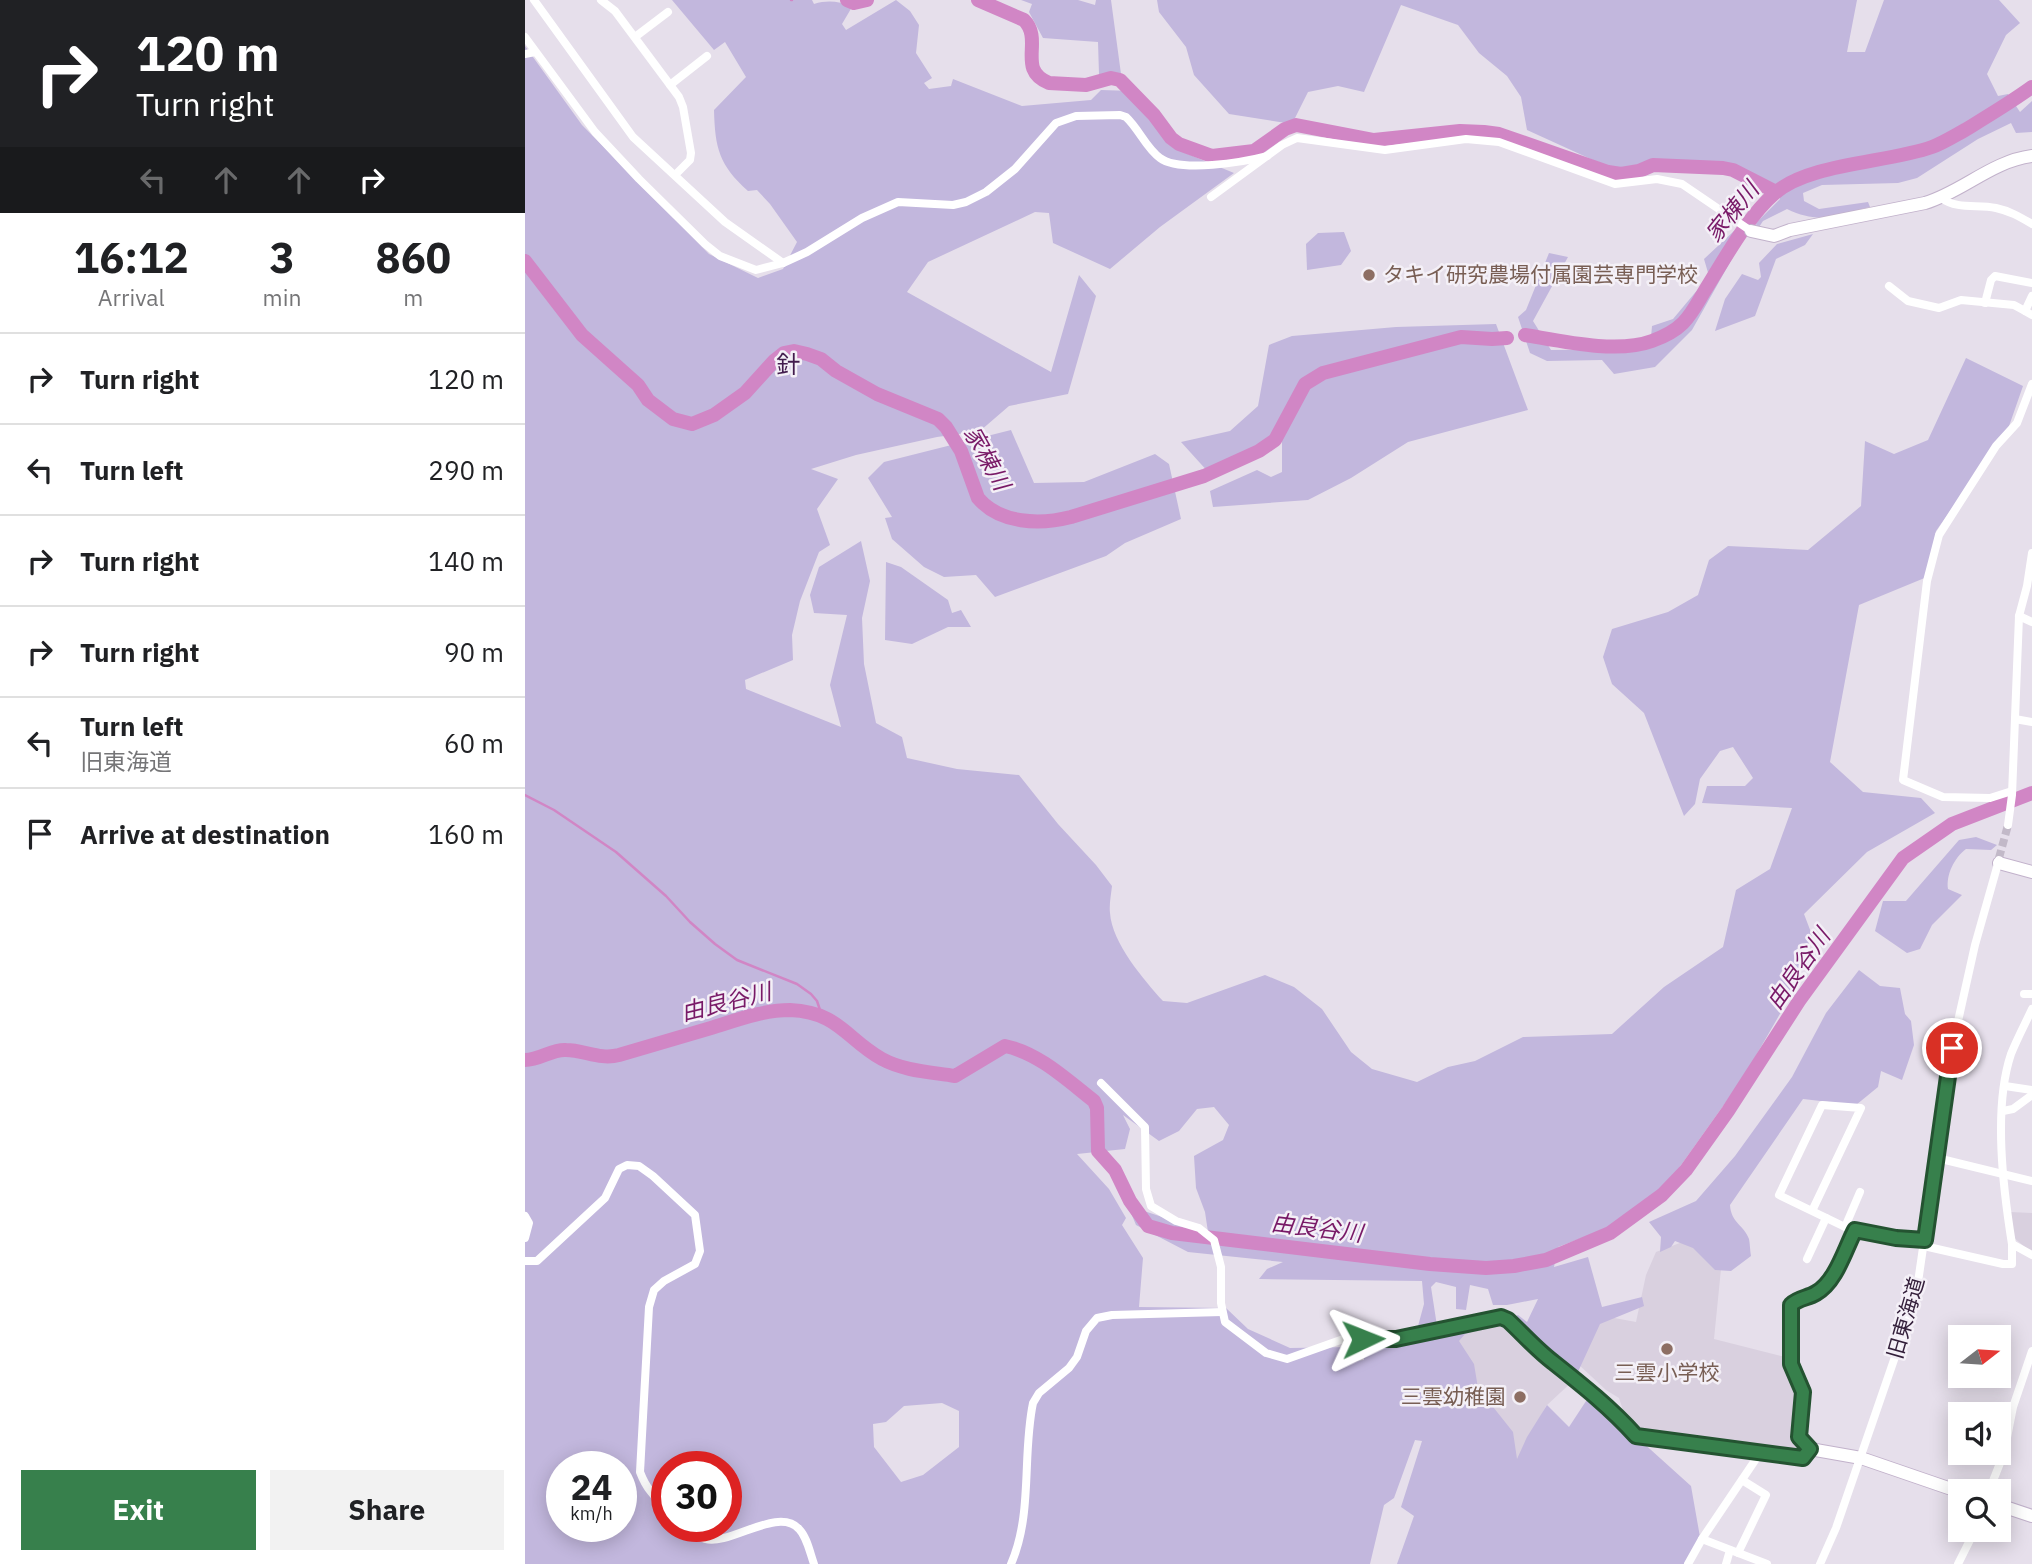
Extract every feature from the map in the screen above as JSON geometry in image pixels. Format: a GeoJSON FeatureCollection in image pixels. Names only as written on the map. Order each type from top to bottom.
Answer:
{"type":"FeatureCollection","features":[{"type":"Feature","properties":{"kind":"street"},"geometry":{"type":"LineString","coordinates":[[534,0],[633,137],[725,222],[783,263]]}},
{"type":"Feature","properties":{"kind":"street"},"geometry":{"type":"LineString","coordinates":[[601,0],[615,11],[635,37],[683,107],[691,153],[690,160],[675,176]]}},
{"type":"Feature","properties":{"kind":"street"},"geometry":{"type":"LineString","coordinates":[[635,37],[668,12]]}},
{"type":"Feature","properties":{"kind":"street"},"geometry":{"type":"LineString","coordinates":[[525,37],[595,132],[705,244],[731,261],[756,270],[783,263],[807,252],[862,218],[898,202],[953,205],[966,202],[986,192],[1015,169],[1056,123],[1076,116],[1126,117],[1155,153],[1170,164],[1193,165],[1267,156]]}},
{"type":"Feature","properties":{"kind":"street"},"geometry":{"type":"LineString","coordinates":[[525,54],[535,52]]}},
{"type":"Feature","properties":{"kind":"street"},"geometry":{"type":"LineString","coordinates":[[670,85],[707,56]]}},
{"type":"Feature","properties":{"kind":"street"},"geometry":{"type":"LineString","coordinates":[[1211,197],[1282,145],[1297,138],[1385,150],[1455,139],[1481,139],[1499,142],[1615,184],[1657,179],[1682,184],[1747,228],[1774,236],[1790,230],[1941,198],[1997,168],[2032,156]]}},
{"type":"Feature","properties":{"kind":"street"},"geometry":{"type":"LineString","coordinates":[[1941,198],[1950,204],[1996,208],[2016,214],[2032,224]]}},
{"type":"Feature","properties":{"kind":"street"},"geometry":{"type":"LineString","coordinates":[[1985,303],[1991,280],[1995,276],[2032,283]]}},
{"type":"Feature","properties":{"kind":"street"},"geometry":{"type":"LineString","coordinates":[[1889,286],[1907,301],[1939,308],[1961,300],[2014,305],[2028,313],[2032,296]]}},
{"type":"Feature","properties":{"kind":"street"},"geometry":{"type":"LineString","coordinates":[[2012,793],[1990,797],[1943,797],[1903,780],[1927,581],[1939,535],[1996,446],[2017,423],[2032,384]]}},
{"type":"Feature","properties":{"kind":"street"},"geometry":{"type":"LineString","coordinates":[[2008,825],[2012,793],[2019,616],[2032,553]]}},
{"type":"Feature","properties":{"kind":"street"},"geometry":{"type":"LineString","coordinates":[[2019,616],[2032,622]]}},
{"type":"Feature","properties":{"kind":"street"},"geometry":{"type":"LineString","coordinates":[[2015,719],[2032,722]]}},
{"type":"Feature","properties":{"kind":"street"},"geometry":{"type":"LineString","coordinates":[[1999,860],[2032,872]]}},
{"type":"Feature","properties":{"kind":"street","name":"旧東海道"},"geometry":{"type":"LineString","coordinates":[[1820,1564],[1861,1458],[1916,1296],[1952,1048],[1975,945],[1999,860]]}},
{"type":"Feature","properties":{"kind":"street"},"geometry":{"type":"LineString","coordinates":[[1812,1211],[1861,1108],[1822,1105],[1779,1195],[1826,1218],[1845,1227],[1855,1230],[1925,1243],[1986,1262],[2012,1264],[2003,1175],[2003,1111],[2011,1054],[2032,1009]]}},
{"type":"Feature","properties":{"kind":"street"},"geometry":{"type":"LineString","coordinates":[[1101,1083],[1145,1127],[1146,1189],[1151,1206],[1176,1221],[1199,1227],[1214,1240],[1221,1268],[1222,1312],[1225,1322],[1266,1353],[1287,1359],[1349,1337],[1396,1339],[1501,1317],[1508,1320],[1552,1362],[1571,1374],[1613,1411],[1636,1436],[1803,1458],[1810,1449]]}},
{"type":"Feature","properties":{"kind":"street"},"geometry":{"type":"LineString","coordinates":[[2005,1086],[2032,1092]]}},
{"type":"Feature","properties":{"kind":"street"},"geometry":{"type":"LineString","coordinates":[[2003,1111],[2013,1109],[2032,1092]]}},
{"type":"Feature","properties":{"kind":"street"},"geometry":{"type":"LineString","coordinates":[[1937,1158],[2032,1181]]}},
{"type":"Feature","properties":{"kind":"street"},"geometry":{"type":"LineString","coordinates":[[525,1261],[537,1261],[605,1198],[619,1169],[627,1165],[639,1166],[653,1176],[695,1215],[700,1251],[695,1264],[664,1281],[654,1290],[649,1307],[640,1472],[651,1493]]}},
{"type":"Feature","properties":{"kind":"street"},"geometry":{"type":"LineString","coordinates":[[1845,1227],[1860,1192]]}},
{"type":"Feature","properties":{"kind":"street"},"geometry":{"type":"LineString","coordinates":[[525,1216],[529,1223],[525,1238]]}},
{"type":"Feature","properties":{"kind":"street"},"geometry":{"type":"LineString","coordinates":[[1807,1259],[1826,1218]]}},
{"type":"Feature","properties":{"kind":"street"},"geometry":{"type":"LineString","coordinates":[[1855,1230],[1827,1284],[1818,1293],[1791,1305],[1791,1364],[1803,1392],[1799,1437],[1810,1449],[1861,1458],[1948,1488]]}},
{"type":"Feature","properties":{"kind":"street"},"geometry":{"type":"LineString","coordinates":[[2012,1244],[2032,1255]]}},
{"type":"Feature","properties":{"kind":"street"},"geometry":{"type":"LineString","coordinates":[[1011,1564],[1024,1508],[1033,1403],[1039,1393],[1069,1368],[1077,1357],[1086,1331],[1097,1318],[1112,1315],[1222,1312]]}},
{"type":"Feature","properties":{"kind":"street"},"geometry":{"type":"LineString","coordinates":[[1994,1479],[2004,1453],[2013,1407],[2032,1351]]}},
{"type":"Feature","properties":{"kind":"street"},"geometry":{"type":"LineString","coordinates":[[1688,1564],[1760,1452]]}},
{"type":"Feature","properties":{"kind":"street"},"geometry":{"type":"LineString","coordinates":[[1725,1564],[1766,1495],[1742,1480]]}},
{"type":"Feature","properties":{"kind":"street"},"geometry":{"type":"LineString","coordinates":[[2011,1509],[2032,1516]]}},
{"type":"Feature","properties":{"kind":"street"},"geometry":{"type":"LineString","coordinates":[[742,1531],[777,1522],[790,1522],[799,1528],[804,1536],[814,1564]]}},
{"type":"Feature","properties":{"kind":"street"},"geometry":{"type":"LineString","coordinates":[[1702,1539],[1767,1564]]}},
{"type":"Feature","properties":{"kind":"street"},"geometry":{"type":"LineString","coordinates":[[1958,1564],[1969,1542]]}},
{"type":"Feature","properties":{"kind":"shaded area"},"geometry":{"type":"Polygon","coordinates":[[[672,0],[812,0],[814,4],[838,2],[852,7],[842,24],[846,30],[896,0],[910,11],[919,25],[916,53],[932,78],[924,83],[929,89],[951,86],[953,79],[1022,106],[1091,100],[1101,90],[1133,91],[1183,152],[1234,173],[1160,227],[1110,269],[1053,243],[1049,213],[1035,212],[928,262],[907,292],[1051,372],[1079,275],[1096,296],[1068,394],[1009,406],[980,431],[937,437],[856,455],[811,469],[838,479],[817,509],[830,545],[819,552],[800,601],[792,635],[793,660],[745,680],[746,689],[841,727],[830,685],[847,615],[814,613],[810,595],[819,567],[861,541],[870,581],[862,618],[864,664],[876,723],[902,737],[907,758],[957,769],[1019,775],[1112,886],[1110,913],[1116,936],[1130,960],[1163,1001],[1187,1003],[1265,975],[1294,987],[1322,1009],[1351,1052],[1372,1069],[1417,1082],[1448,1067],[1475,1061],[1523,1037],[1612,1034],[1664,987],[1723,947],[1736,890],[1770,869],[1792,808],[1702,803],[1707,786],[1745,786],[1753,778],[1733,747],[1720,751],[1700,779],[1695,804],[1684,816],[1644,713],[1612,684],[1603,657],[1612,629],[1668,612],[1698,595],[1709,560],[1728,546],[1808,550],[1861,506],[1865,441],[1894,454],[1928,440],[1966,358],[2023,386],[2008,429],[1936,531],[1927,577],[1859,605],[1830,762],[1863,792],[1921,798],[1935,813],[1867,852],[1804,914],[1812,935],[1792,993],[1743,1078],[1664,1189],[1605,1229],[1558,1247],[1554,1267],[1588,1257],[1602,1307],[1642,1297],[1644,1306],[1600,1324],[1577,1374],[1511,1319],[1518,1315],[1527,1322],[1538,1299],[1493,1305],[1488,1289],[1470,1285],[1466,1310],[1456,1309],[1456,1287],[1436,1282],[1431,1287],[1437,1326],[1383,1338],[1380,1337],[1418,1326],[1424,1304],[1422,1281],[1259,1279],[1267,1269],[1283,1262],[1188,1252],[1136,1225],[1131,1213],[1141,1210],[1208,1232],[1205,1212],[1196,1188],[1194,1156],[1223,1140],[1229,1125],[1214,1107],[1197,1109],[1179,1131],[1159,1141],[1123,1115],[1130,1129],[1125,1149],[1077,1154],[1109,1189],[1126,1218],[1122,1225],[1143,1258],[1139,1307],[1226,1308],[1248,1329],[1290,1348],[1352,1347],[1353,1361],[1364,1360],[1364,1345],[1502,1319],[1500,1323],[1465,1334],[1459,1341],[1474,1364],[1478,1388],[1513,1432],[1517,1459],[1547,1405],[1569,1427],[1590,1395],[1691,1486],[1700,1537],[1684,1564],[1397,1564],[1414,1516],[1401,1507],[1422,1441],[1415,1440],[1394,1498],[1384,1505],[1370,1564],[525,1564],[525,46],[582,125],[709,254],[758,278],[783,269],[797,242],[757,190],[748,191],[738,182],[721,155],[714,110],[746,77],[725,42],[714,50],[672,0]],[[942,1403],[904,1406],[886,1422],[873,1424],[874,1447],[901,1482],[923,1475],[959,1447],[959,1411],[942,1403]]]}},
{"type":"Feature","properties":{"kind":"shaded area"},"geometry":{"type":"Polygon","coordinates":[[[1021,0],[1078,0],[1095,5],[1096,0],[1111,0],[1121,74],[1099,74],[1098,42],[1043,38],[1029,12],[1032,4],[1021,0]]]}},
{"type":"Feature","properties":{"kind":"shaded area"},"geometry":{"type":"Polygon","coordinates":[[[1157,0],[1857,0],[1847,52],[1865,52],[1884,0],[1999,0],[2020,23],[2006,35],[1987,74],[1998,96],[2008,94],[2020,112],[2032,101],[2032,132],[2016,133],[2011,123],[1978,139],[1917,178],[1898,183],[1822,185],[1803,193],[1804,201],[1819,209],[1868,202],[1870,207],[1819,218],[1787,209],[1763,221],[1757,230],[1756,223],[1780,199],[1777,193],[1758,192],[1748,171],[1723,166],[1617,171],[1527,130],[1521,97],[1507,76],[1479,53],[1458,25],[1401,5],[1364,92],[1338,86],[1308,92],[1292,124],[1229,114],[1194,75],[1186,47],[1159,12],[1157,0]]]}},
{"type":"Feature","properties":{"kind":"shaded area"},"geometry":{"type":"Polygon","coordinates":[[[1734,231],[1743,239],[1692,330],[1655,367],[1614,374],[1602,360],[1547,361],[1530,353],[1518,317],[1526,310],[1549,253],[1568,257],[1533,321],[1551,350],[1650,349],[1652,326],[1673,319],[1709,276],[1704,259],[1734,231]]]}},
{"type":"Feature","properties":{"kind":"shaded area"},"geometry":{"type":"Polygon","coordinates":[[[1344,232],[1351,251],[1341,265],[1307,270],[1306,244],[1318,233],[1344,232]]]}},
{"type":"Feature","properties":{"kind":"shaded area"},"geometry":{"type":"Polygon","coordinates":[[[1813,234],[1805,245],[1776,259],[1755,316],[1715,331],[1725,299],[1742,274],[1758,280],[1761,277],[1759,263],[1777,244],[1813,234]]]}},
{"type":"Feature","properties":{"kind":"shaded area"},"geometry":{"type":"Polygon","coordinates":[[[1496,324],[1528,410],[1408,442],[1351,478],[1308,500],[1213,507],[1210,491],[1257,470],[1271,477],[1282,472],[1282,429],[1248,454],[1210,474],[1181,442],[1230,431],[1258,406],[1269,345],[1292,336],[1396,327],[1496,324]]]}},
{"type":"Feature","properties":{"kind":"shaded area"},"geometry":{"type":"Polygon","coordinates":[[[1011,430],[1034,483],[1084,482],[1155,454],[1169,464],[1181,519],[1125,543],[1106,556],[995,597],[976,575],[944,577],[924,567],[892,539],[885,518],[892,517],[868,478],[884,462],[1011,430]]]}},
{"type":"Feature","properties":{"kind":"shaded area"},"geometry":{"type":"Polygon","coordinates":[[[886,562],[901,567],[948,600],[952,613],[961,610],[971,627],[948,627],[912,644],[885,640],[886,562]]]}},
{"type":"Feature","properties":{"kind":"shaded area"},"geometry":{"type":"Polygon","coordinates":[[[1976,837],[1997,845],[1991,850],[1966,849],[1958,857],[1950,873],[1948,889],[1962,895],[1932,925],[1920,949],[1907,953],[1875,931],[1883,901],[1906,901],[1959,840],[1976,837]]]}},
{"type":"Feature","properties":{"kind":"shaded area"},"geometry":{"type":"Polygon","coordinates":[[[1859,970],[1880,986],[1900,988],[1905,1014],[1911,1021],[1914,1045],[1902,1080],[1881,1071],[1878,1087],[1856,1105],[1803,1099],[1730,1205],[1735,1220],[1749,1239],[1751,1256],[1731,1271],[1715,1270],[1693,1248],[1675,1241],[1671,1247],[1660,1252],[1661,1237],[1649,1222],[1696,1201],[1735,1156],[1792,1077],[1826,1013],[1859,970]]]}},
{"type":"Feature","properties":{"kind":"shaded area"},"geometry":{"type":"Polygon","coordinates":[[[2010,1212],[2032,1213],[2032,1253],[2013,1237],[2010,1212]]]}},
{"type":"Feature","properties":{"kind":"shaded area","name":"三雲小学校"},"geometry":{"type":"Polygon","coordinates":[[[1685,1241],[1721,1269],[1714,1339],[1789,1358],[1800,1392],[1797,1437],[1807,1452],[1803,1454],[1637,1432],[1627,1422],[1619,1398],[1606,1390],[1577,1363],[1597,1319],[1609,1317],[1636,1322],[1646,1275],[1656,1252],[1685,1241]]]}},
{"type":"Feature","properties":{"kind":"shaded area","name":"三雲幼稚園"},"geometry":{"type":"Polygon","coordinates":[[[1501,1318],[1575,1379],[1546,1406],[1517,1463],[1448,1330],[1501,1318]]]}},
{"type":"Feature","properties":{"kind":"waterway"},"geometry":{"type":"LineString","coordinates":[[847,0],[854,3],[867,0]]}},
{"type":"Feature","properties":{"kind":"waterway"},"geometry":{"type":"LineString","coordinates":[[978,0],[1024,20],[1032,36],[1032,63],[1039,77],[1049,83],[1086,85],[1111,78],[1120,80],[1154,115],[1171,138],[1179,144],[1212,156],[1254,151],[1285,129],[1296,125],[1374,140],[1460,131],[1484,132],[1499,134],[1608,172],[1621,174],[1653,165],[1723,168],[1733,170],[1776,192]]}},
{"type":"Feature","properties":{"kind":"waterway","name":"家棟川"},"geometry":{"type":"LineString","coordinates":[[1525,335],[1606,346],[1638,345],[1665,336],[1689,316],[1746,226],[1775,193],[1790,183],[1828,169],[1936,145],[1982,120],[2032,87]]}},
{"type":"Feature","properties":{"kind":"waterway","name":"家棟川"},"geometry":{"type":"LineString","coordinates":[[525,261],[582,335],[638,385],[648,400],[673,419],[692,424],[714,415],[745,393],[784,353],[794,351],[807,354],[821,359],[836,371],[877,394],[938,419],[961,451],[978,498],[997,513],[1021,520],[1046,521],[1071,517],[1204,476],[1259,451],[1275,440],[1305,384],[1323,373],[1461,337],[1507,338]]}},
{"type":"Feature","properties":{"kind":"waterway","name":"由良谷川"},"geometry":{"type":"LineString","coordinates":[[525,1060],[561,1050],[605,1056],[619,1055],[750,1016],[790,1010],[807,1012],[831,1021],[882,1059],[918,1070],[955,1076],[1005,1046],[1041,1061],[1094,1101],[1097,1108],[1098,1151],[1115,1170],[1130,1201],[1148,1226],[1172,1233],[1430,1264],[1486,1268],[1514,1266],[1546,1260],[1610,1233],[1662,1195],[1686,1170],[1728,1111],[1799,1001],[1903,858],[1952,824],[2032,793]]}},
{"type":"Feature","properties":{"kind":"waterway"},"geometry":{"type":"LineString","coordinates":[[525,795],[554,810],[616,852],[666,896],[690,922],[737,960],[797,984],[811,994],[817,1001],[822,1016]]}},
{"type":"Feature","properties":{"kind":"tunnel"},"geometry":{"type":"LineString","coordinates":[[1999,858],[2008,825]]}},
{"type":"Feature","properties":{"kind":"place","name":"タキイ研究農場付属園芸専門学校"},"geometry":{"type":"Point","coordinates":[1369,275]}},
{"type":"Feature","properties":{"kind":"place","name":"三雲小学校"},"geometry":{"type":"Point","coordinates":[1667,1349]}},
{"type":"Feature","properties":{"kind":"place","name":"三雲幼稚園"},"geometry":{"type":"Point","coordinates":[1520,1397]}},
{"type":"Feature","properties":{"kind":"district","name":"針"},"geometry":{"type":"Point","coordinates":[788,365]}},
{"type":"Feature","properties":{"kind":"route"},"geometry":{"type":"LineString","coordinates":[[1363,1339],[1396,1339],[1501,1317],[1508,1320],[1552,1362],[1571,1374],[1613,1411],[1636,1436],[1803,1458],[1810,1449],[1799,1437],[1803,1392],[1791,1364],[1791,1305],[1818,1293],[1827,1284],[1855,1230],[1896,1238],[1925,1240],[1952,1048]]}}]}
